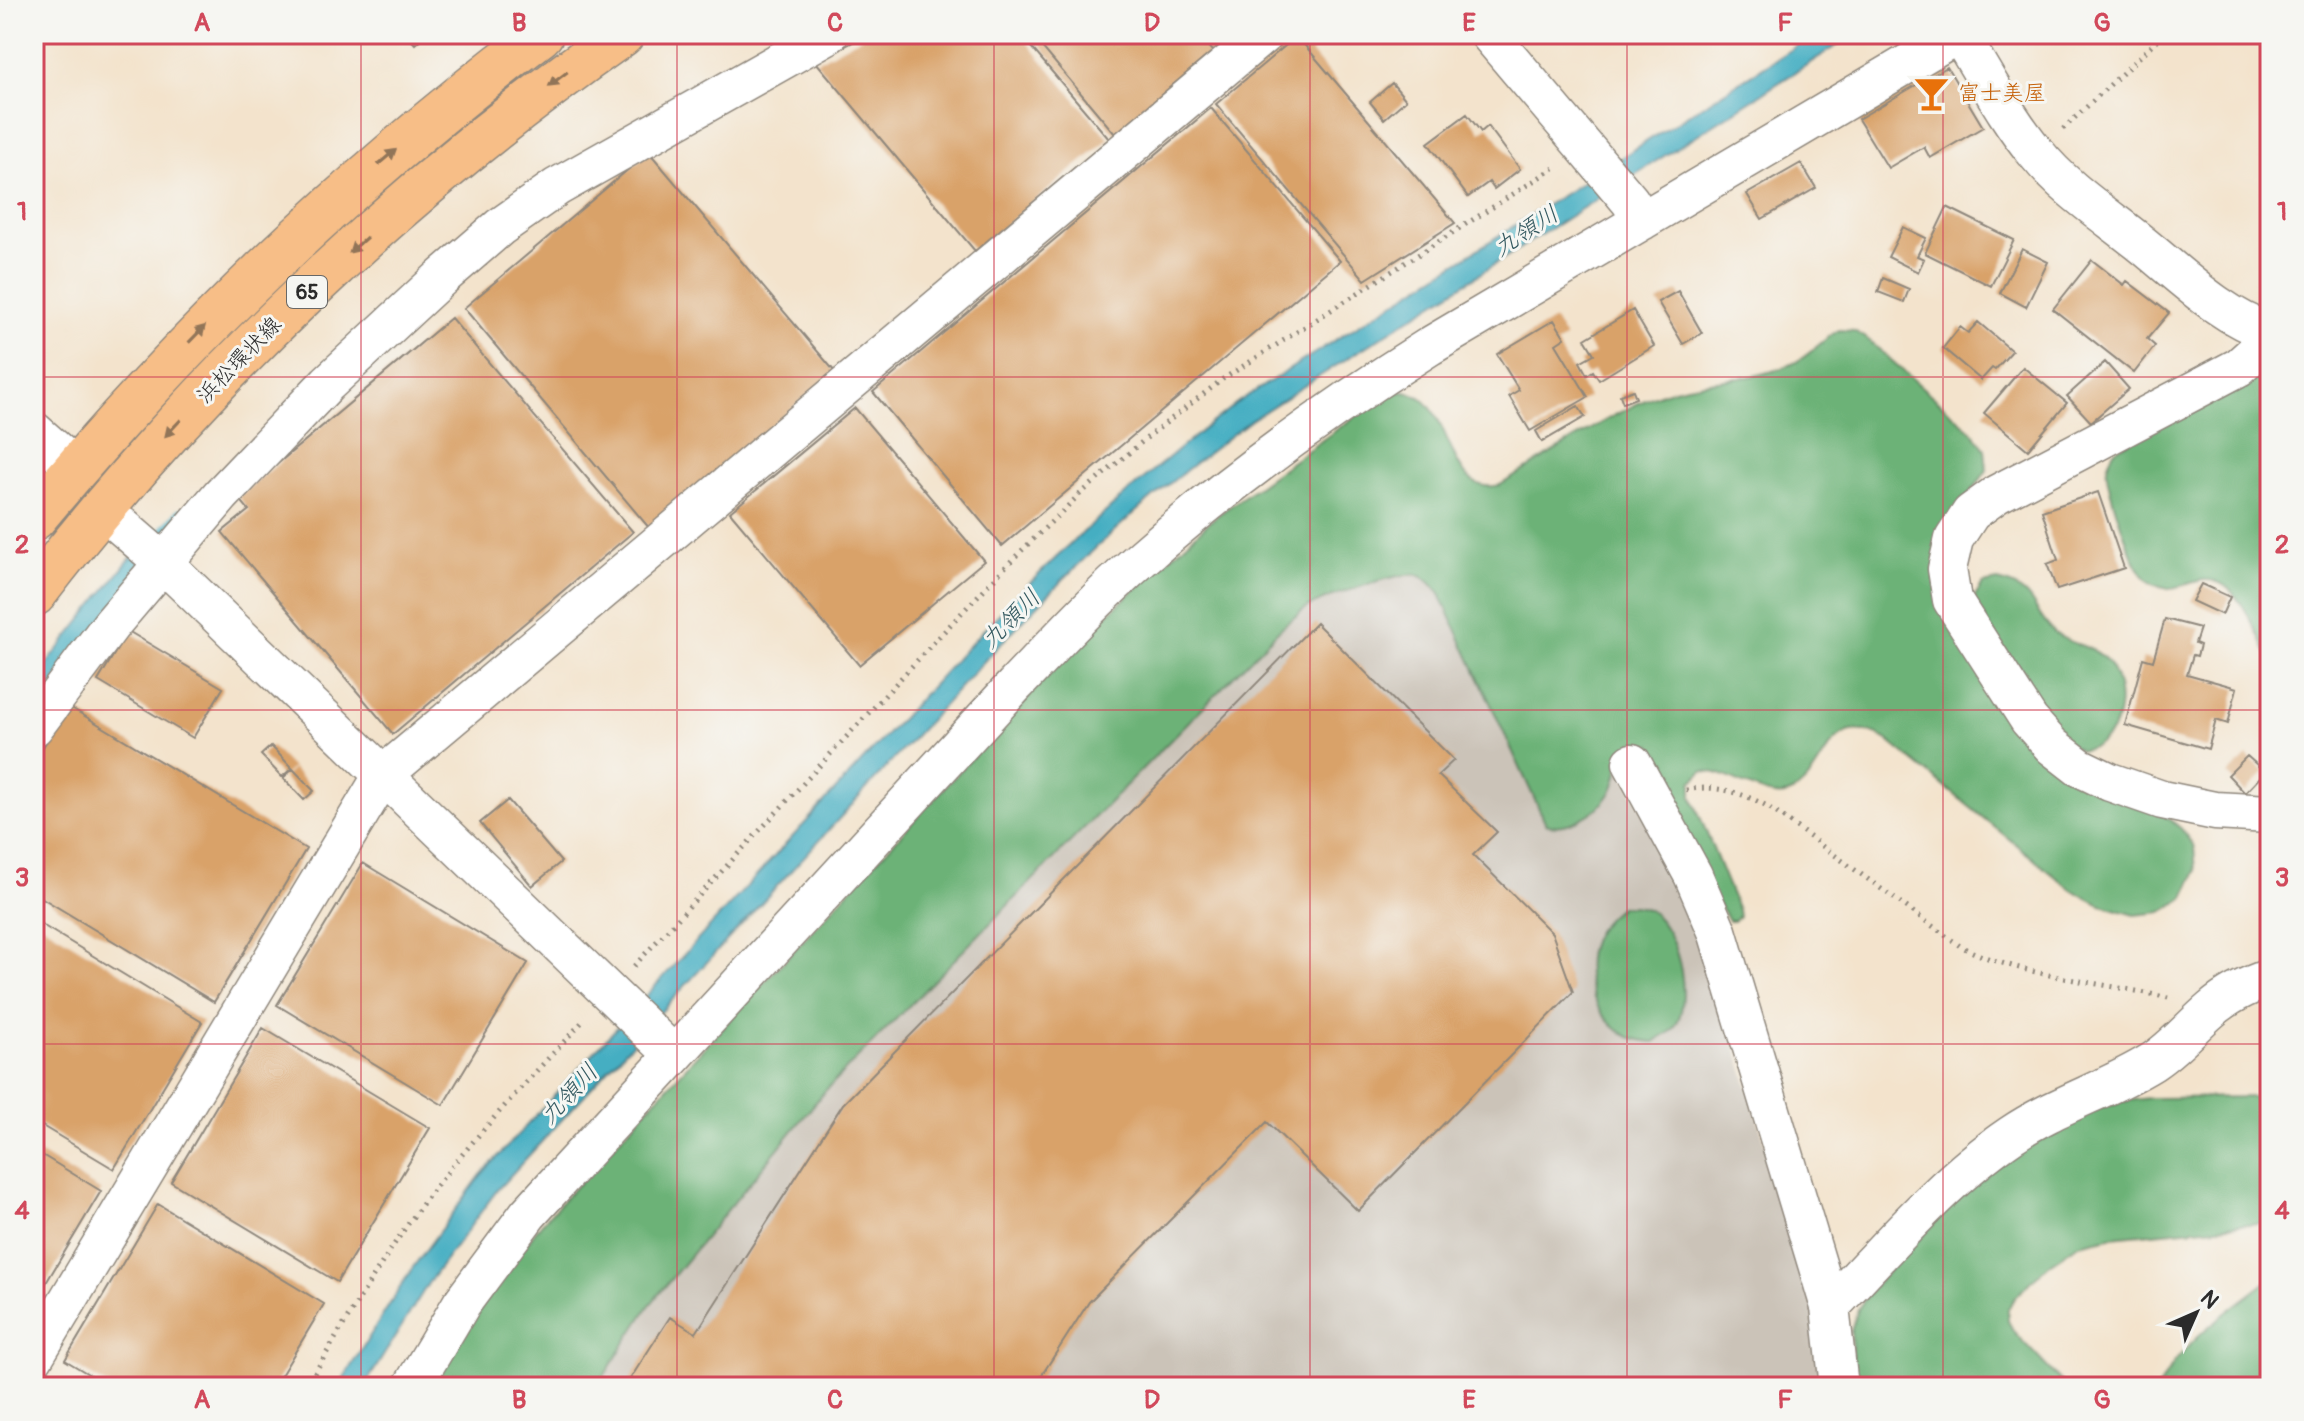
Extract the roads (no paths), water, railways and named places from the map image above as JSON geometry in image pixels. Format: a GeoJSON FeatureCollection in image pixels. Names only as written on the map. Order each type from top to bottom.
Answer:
{"type":"FeatureCollection","features":[{"type":"Feature","properties":{"kind":"main road","name":"65"},"geometry":{"type":"LineString","coordinates":[[34,518],[181,351],[297,236],[419,130],[541,34]]}},
{"type":"Feature","properties":{"kind":"main road","name":"浜松環状線"},"geometry":{"type":"LineString","coordinates":[[34,594],[102,509],[215,383],[329,271],[449,166],[622,34]]}},
{"type":"Feature","properties":{"kind":"street"},"geometry":{"type":"LineString","coordinates":[[34,727],[110,626],[152,553],[231,484],[328,383],[395,319],[500,227],[557,187],[617,151],[829,34]]}},
{"type":"Feature","properties":{"kind":"street"},"geometry":{"type":"LineString","coordinates":[[34,1357],[383,775],[1264,34]]}},
{"type":"Feature","properties":{"kind":"street"},"geometry":{"type":"LineString","coordinates":[[1489,34],[1601,166],[1642,221]]}},
{"type":"Feature","properties":{"kind":"street"},"geometry":{"type":"LineString","coordinates":[[412,1387],[462,1303],[494,1257],[666,1048],[1086,612],[1172,533],[1274,451],[1345,400],[1959,34],[2036,154],[2064,183],[2218,304],[2270,332]]}},
{"type":"Feature","properties":{"kind":"street"},"geometry":{"type":"LineString","coordinates":[[2270,339],[2239,367],[1997,494],[1971,513],[1954,539],[1947,569],[1952,600],[2029,720],[2052,746],[2079,767],[2110,782],[2162,800],[2215,811],[2270,814]]}},
{"type":"Feature","properties":{"kind":"street"},"geometry":{"type":"LineString","coordinates":[[34,431],[76,468]]}},
{"type":"Feature","properties":{"kind":"street"},"geometry":{"type":"LineString","coordinates":[[102,509],[152,553],[666,1048]]}},
{"type":"Feature","properties":{"kind":"street"},"geometry":{"type":"LineString","coordinates":[[1632,763],[1693,875],[1717,931],[1830,1307],[1839,1387]]}},
{"type":"Feature","properties":{"kind":"street"},"geometry":{"type":"LineString","coordinates":[[1830,1307],[1977,1160],[2013,1133],[2155,1060],[2213,1008],[2232,995],[2270,978]]}},
{"type":"Feature","properties":{"kind":"water","name":"九領川"},"geometry":{"type":"Polygon","coordinates":[[[1815,34],[1855,34],[1251,420],[1113,532],[987,658],[498,1189],[429,1282],[364,1387],[338,1387],[411,1270],[481,1175],[971,643],[1100,517],[1167,458],[1238,402],[1815,34]]]}},
{"type":"Feature","properties":{"kind":"water"},"geometry":{"type":"Polygon","coordinates":[[[133,555],[145,566],[34,708],[34,680],[133,555]]]}},
{"type":"Feature","properties":{"kind":"waterway"},"geometry":{"type":"LineString","coordinates":[[152,545],[181,513]]}},
{"type":"Feature","properties":{"kind":"place","name":"富士美屋"},"geometry":{"type":"Point","coordinates":[1932,93]}}]}
